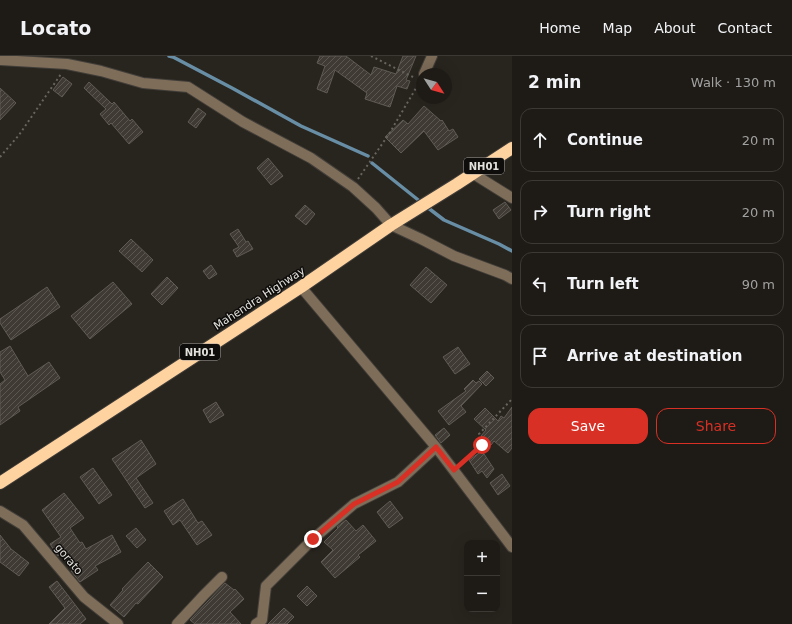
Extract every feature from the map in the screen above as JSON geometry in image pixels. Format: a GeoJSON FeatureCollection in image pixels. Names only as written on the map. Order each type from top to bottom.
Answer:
{"type":"FeatureCollection","features":[{"type":"Feature","properties":{"kind":"highway","name":"Mahendra Highway"},"geometry":{"type":"LineString","coordinates":[[0,483],[300,287],[395,223],[512,148]]}},
{"type":"Feature","properties":{"kind":"street"},"geometry":{"type":"LineString","coordinates":[[426,68],[432,56]]}},
{"type":"Feature","properties":{"kind":"street"},"geometry":{"type":"LineString","coordinates":[[0,60],[68,64],[101,71],[143,83],[188,87],[243,122],[311,158],[352,187],[395,223],[421,239],[454,256],[505,275],[512,280]]}},
{"type":"Feature","properties":{"kind":"street"},"geometry":{"type":"LineString","coordinates":[[472,173],[512,198]]}},
{"type":"Feature","properties":{"kind":"street"},"geometry":{"type":"LineString","coordinates":[[300,287],[436,447],[512,547]]}},
{"type":"Feature","properties":{"kind":"street"},"geometry":{"type":"LineString","coordinates":[[256,624],[262,620],[266,586],[313,539],[354,504],[398,482],[436,447]]}},
{"type":"Feature","properties":{"kind":"street","name":"gorato"},"geometry":{"type":"LineString","coordinates":[[0,511],[23,525],[84,597],[118,624]]}},
{"type":"Feature","properties":{"kind":"street"},"geometry":{"type":"LineString","coordinates":[[177,624],[222,577]]}},
{"type":"Feature","properties":{"kind":"path"},"geometry":{"type":"LineString","coordinates":[[371,56],[416,75]]}},
{"type":"Feature","properties":{"kind":"path"},"geometry":{"type":"LineString","coordinates":[[0,157],[19,135],[68,64]]}},
{"type":"Feature","properties":{"kind":"path"},"geometry":{"type":"LineString","coordinates":[[352,187],[389,134],[416,87]]}},
{"type":"Feature","properties":{"kind":"path"},"geometry":{"type":"LineString","coordinates":[[454,470],[482,445],[480,434],[512,399]]}},
{"type":"Feature","properties":{"kind":"building"},"geometry":{"type":"Polygon","coordinates":[[[320,56],[346,56],[371,75],[374,67],[396,74],[403,56],[416,56],[406,80],[410,81],[407,89],[397,86],[390,107],[365,99],[367,93],[335,70],[327,93],[317,89],[325,66],[317,63],[320,56]]]}},
{"type":"Feature","properties":{"kind":"building"},"geometry":{"type":"Polygon","coordinates":[[[63,77],[72,84],[62,97],[53,90],[63,77]]]}},
{"type":"Feature","properties":{"kind":"building"},"geometry":{"type":"Polygon","coordinates":[[[89,82],[112,104],[114,102],[130,121],[132,119],[143,132],[129,144],[111,123],[109,125],[100,114],[106,109],[84,88],[89,82]]]}},
{"type":"Feature","properties":{"kind":"building"},"geometry":{"type":"Polygon","coordinates":[[[0,88],[16,103],[0,120],[0,88]]]}},
{"type":"Feature","properties":{"kind":"building"},"geometry":{"type":"Polygon","coordinates":[[[424,106],[441,121],[442,120],[449,131],[453,129],[458,137],[438,150],[424,131],[401,153],[385,137],[403,120],[408,124],[424,106]]]}},
{"type":"Feature","properties":{"kind":"building"},"geometry":{"type":"Polygon","coordinates":[[[198,108],[206,114],[196,128],[188,122],[198,108]]]}},
{"type":"Feature","properties":{"kind":"building"},"geometry":{"type":"Polygon","coordinates":[[[268,158],[283,176],[271,185],[257,168],[268,158]]]}},
{"type":"Feature","properties":{"kind":"building"},"geometry":{"type":"Polygon","coordinates":[[[505,202],[511,210],[499,219],[493,210],[505,202]]]}},
{"type":"Feature","properties":{"kind":"building"},"geometry":{"type":"Polygon","coordinates":[[[305,205],[315,214],[306,225],[295,216],[305,205]]]}},
{"type":"Feature","properties":{"kind":"building"},"geometry":{"type":"Polygon","coordinates":[[[238,229],[246,242],[248,241],[253,249],[237,257],[233,250],[239,247],[230,234],[238,229]]]}},
{"type":"Feature","properties":{"kind":"building"},"geometry":{"type":"Polygon","coordinates":[[[131,239],[153,260],[142,272],[119,251],[131,239]]]}},
{"type":"Feature","properties":{"kind":"building"},"geometry":{"type":"Polygon","coordinates":[[[211,265],[217,274],[209,279],[203,271],[211,265]]]}},
{"type":"Feature","properties":{"kind":"building"},"geometry":{"type":"Polygon","coordinates":[[[426,267],[447,285],[431,303],[410,285],[426,267]]]}},
{"type":"Feature","properties":{"kind":"building"},"geometry":{"type":"Polygon","coordinates":[[[167,277],[178,288],[162,305],[151,294],[167,277]]]}},
{"type":"Feature","properties":{"kind":"building"},"geometry":{"type":"Polygon","coordinates":[[[113,282],[132,304],[90,339],[71,316],[113,282]]]}},
{"type":"Feature","properties":{"kind":"building"},"geometry":{"type":"Polygon","coordinates":[[[47,287],[60,307],[11,340],[0,323],[0,319],[47,287]]]}},
{"type":"Feature","properties":{"kind":"building"},"geometry":{"type":"Polygon","coordinates":[[[10,346],[28,376],[49,362],[60,378],[18,407],[20,411],[0,425],[0,384],[5,380],[0,372],[0,352],[10,346]]]}},
{"type":"Feature","properties":{"kind":"building"},"geometry":{"type":"Polygon","coordinates":[[[458,347],[470,364],[455,374],[443,357],[458,347]]]}},
{"type":"Feature","properties":{"kind":"building"},"geometry":{"type":"Polygon","coordinates":[[[487,371],[494,378],[486,386],[479,379],[487,371]]]}},
{"type":"Feature","properties":{"kind":"building"},"geometry":{"type":"Polygon","coordinates":[[[473,380],[476,383],[479,381],[482,384],[461,406],[466,412],[449,425],[438,411],[466,391],[464,389],[473,380]]]}},
{"type":"Feature","properties":{"kind":"building"},"geometry":{"type":"Polygon","coordinates":[[[216,402],[224,415],[210,423],[203,410],[216,402]]]}},
{"type":"Feature","properties":{"kind":"building"},"geometry":{"type":"Polygon","coordinates":[[[512,407],[512,448],[508,453],[494,441],[491,445],[481,436],[486,430],[474,419],[485,408],[498,421],[501,416],[504,418],[512,407]]]}},
{"type":"Feature","properties":{"kind":"building"},"geometry":{"type":"Polygon","coordinates":[[[444,428],[450,435],[441,443],[435,435],[444,428]]]}},
{"type":"Feature","properties":{"kind":"building"},"geometry":{"type":"Polygon","coordinates":[[[141,440],[156,464],[136,478],[153,503],[145,508],[112,459],[141,440]]]}},
{"type":"Feature","properties":{"kind":"building"},"geometry":{"type":"Polygon","coordinates":[[[482,451],[494,469],[487,478],[482,471],[478,474],[469,460],[482,451]]]}},
{"type":"Feature","properties":{"kind":"building"},"geometry":{"type":"Polygon","coordinates":[[[93,468],[112,495],[99,504],[80,477],[93,468]]]}},
{"type":"Feature","properties":{"kind":"building"},"geometry":{"type":"Polygon","coordinates":[[[502,474],[510,486],[498,495],[490,483],[502,474]]]}},
{"type":"Feature","properties":{"kind":"building"},"geometry":{"type":"Polygon","coordinates":[[[64,493],[84,518],[70,528],[80,543],[82,542],[86,549],[112,535],[121,552],[95,566],[98,570],[80,582],[71,571],[72,570],[61,554],[58,556],[50,544],[61,537],[42,510],[64,493]]]}},
{"type":"Feature","properties":{"kind":"building"},"geometry":{"type":"Polygon","coordinates":[[[183,499],[198,523],[202,521],[212,535],[197,545],[180,520],[173,525],[164,511],[183,499]]]}},
{"type":"Feature","properties":{"kind":"building"},"geometry":{"type":"Polygon","coordinates":[[[390,501],[403,518],[389,528],[377,512],[390,501]]]}},
{"type":"Feature","properties":{"kind":"building"},"geometry":{"type":"Polygon","coordinates":[[[346,520],[356,531],[363,525],[376,541],[358,555],[360,557],[335,578],[321,562],[333,550],[324,542],[338,528],[337,527],[346,520]]]}},
{"type":"Feature","properties":{"kind":"building"},"geometry":{"type":"Polygon","coordinates":[[[136,528],[146,540],[137,548],[126,536],[136,528]]]}},
{"type":"Feature","properties":{"kind":"building"},"geometry":{"type":"Polygon","coordinates":[[[0,535],[11,549],[29,563],[19,576],[0,562],[0,535]]]}},
{"type":"Feature","properties":{"kind":"building"},"geometry":{"type":"Polygon","coordinates":[[[148,562],[163,577],[124,617],[110,605],[123,590],[122,589],[148,562]]]}},
{"type":"Feature","properties":{"kind":"building"},"geometry":{"type":"Polygon","coordinates":[[[57,581],[86,619],[80,624],[49,624],[65,608],[49,587],[57,581]]]}},
{"type":"Feature","properties":{"kind":"building"},"geometry":{"type":"Polygon","coordinates":[[[225,583],[234,590],[235,589],[244,599],[230,612],[241,624],[195,624],[190,620],[225,583]]]}},
{"type":"Feature","properties":{"kind":"building"},"geometry":{"type":"Polygon","coordinates":[[[307,586],[317,596],[307,606],[297,596],[307,586]]]}},
{"type":"Feature","properties":{"kind":"building"},"geometry":{"type":"Polygon","coordinates":[[[284,608],[294,617],[287,624],[268,624],[284,608]]]}},
{"type":"Feature","properties":{"kind":"waterway"},"geometry":{"type":"LineString","coordinates":[[169,56],[232,88],[301,126],[368,156]]}},
{"type":"Feature","properties":{"kind":"waterway"},"geometry":{"type":"LineString","coordinates":[[372,163],[422,203]]}},
{"type":"Feature","properties":{"kind":"waterway"},"geometry":{"type":"LineString","coordinates":[[427,207],[444,220],[512,251]]}},
{"type":"Feature","properties":{"kind":"route"},"geometry":{"type":"LineString","coordinates":[[313,539],[354,504],[398,482],[436,447],[454,470],[482,445]]}}]}
